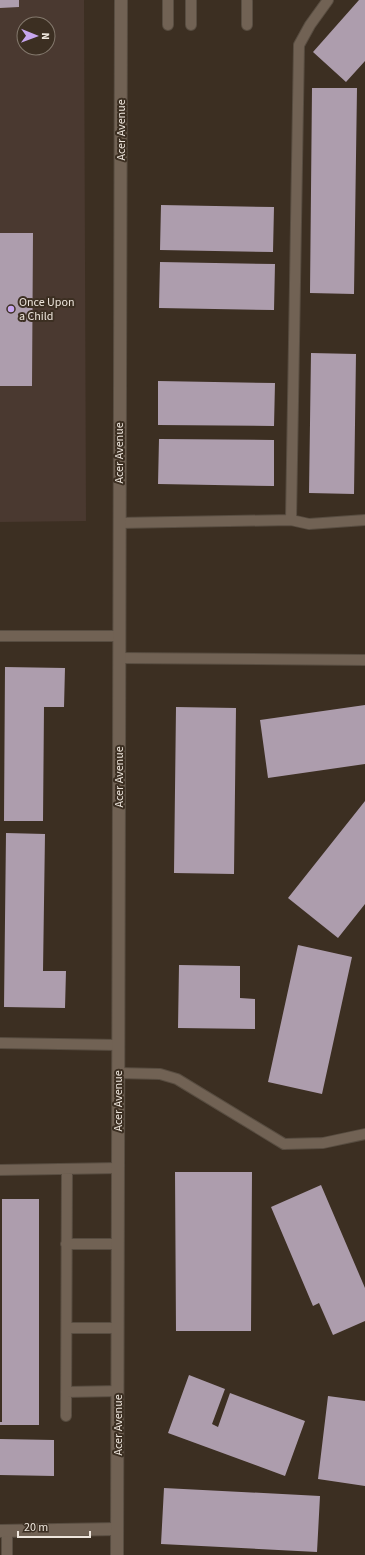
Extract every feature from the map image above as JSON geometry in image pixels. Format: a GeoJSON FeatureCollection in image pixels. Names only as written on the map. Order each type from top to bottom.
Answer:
{"type":"FeatureCollection","features":[{"type":"Feature","properties":{"kind":"street","name":"Acer Avenue"},"geometry":{"type":"LineString","coordinates":[[118,1555],[121,0]]}},
{"type":"Feature","properties":{"kind":"street"},"geometry":{"type":"LineString","coordinates":[[4,1531],[117,1530]]}},
{"type":"Feature","properties":{"kind":"lane"},"geometry":{"type":"LineString","coordinates":[[168,0],[168,25]]}},
{"type":"Feature","properties":{"kind":"lane"},"geometry":{"type":"LineString","coordinates":[[191,0],[191,25]]}},
{"type":"Feature","properties":{"kind":"lane"},"geometry":{"type":"LineString","coordinates":[[291,520],[299,45],[310,25],[328,0]]}},
{"type":"Feature","properties":{"kind":"lane"},"geometry":{"type":"LineString","coordinates":[[247,1],[247,25]]}},
{"type":"Feature","properties":{"kind":"lane"},"geometry":{"type":"LineString","coordinates":[[119,523],[291,520],[309,524],[365,520]]}},
{"type":"Feature","properties":{"kind":"lane"},"geometry":{"type":"LineString","coordinates":[[0,636],[119,636]]}},
{"type":"Feature","properties":{"kind":"lane"},"geometry":{"type":"LineString","coordinates":[[119,658],[365,660]]}},
{"type":"Feature","properties":{"kind":"lane"},"geometry":{"type":"LineString","coordinates":[[0,1043],[118,1045]]}},
{"type":"Feature","properties":{"kind":"lane"},"geometry":{"type":"LineString","coordinates":[[118,1073],[160,1074],[177,1079],[284,1144],[323,1143],[365,1134]]}},
{"type":"Feature","properties":{"kind":"lane"},"geometry":{"type":"LineString","coordinates":[[0,1170],[118,1168]]}},
{"type":"Feature","properties":{"kind":"lane"},"geometry":{"type":"LineString","coordinates":[[66,1169],[66,1416]]}},
{"type":"Feature","properties":{"kind":"lane"},"geometry":{"type":"LineString","coordinates":[[66,1244],[118,1244]]}},
{"type":"Feature","properties":{"kind":"lane"},"geometry":{"type":"LineString","coordinates":[[66,1328],[118,1328]]}},
{"type":"Feature","properties":{"kind":"lane"},"geometry":{"type":"LineString","coordinates":[[66,1392],[118,1391]]}},
{"type":"Feature","properties":{"kind":"lane"},"geometry":{"type":"LineString","coordinates":[[4,1531],[7,1555]]}},
{"type":"Feature","properties":{"kind":"shaded area"},"geometry":{"type":"Polygon","coordinates":[[[0,0],[84,0],[86,521],[0,522],[0,0]]]}},
{"type":"Feature","properties":{"kind":"building"},"geometry":{"type":"Polygon","coordinates":[[[0,0],[19,0],[19,7],[0,8],[0,0]]]}},
{"type":"Feature","properties":{"kind":"building"},"geometry":{"type":"Polygon","coordinates":[[[359,0],[365,0],[365,61],[346,82],[313,52],[359,0]]]}},
{"type":"Feature","properties":{"kind":"building"},"geometry":{"type":"Polygon","coordinates":[[[312,88],[357,88],[354,294],[310,293],[312,88]]]}},
{"type":"Feature","properties":{"kind":"building"},"geometry":{"type":"Polygon","coordinates":[[[161,205],[274,207],[273,252],[160,250],[161,205]]]}},
{"type":"Feature","properties":{"kind":"building"},"geometry":{"type":"Polygon","coordinates":[[[0,233],[33,233],[32,386],[0,386],[0,233]]]}},
{"type":"Feature","properties":{"kind":"building"},"geometry":{"type":"Polygon","coordinates":[[[160,262],[275,264],[274,310],[159,308],[160,262]]]}},
{"type":"Feature","properties":{"kind":"building"},"geometry":{"type":"Polygon","coordinates":[[[311,353],[356,354],[354,494],[309,493],[311,353]]]}},
{"type":"Feature","properties":{"kind":"building"},"geometry":{"type":"Polygon","coordinates":[[[158,381],[275,383],[274,426],[158,425],[158,381]]]}},
{"type":"Feature","properties":{"kind":"building"},"geometry":{"type":"Polygon","coordinates":[[[159,439],[274,440],[274,486],[158,484],[159,439]]]}},
{"type":"Feature","properties":{"kind":"building"},"geometry":{"type":"Polygon","coordinates":[[[5,667],[65,668],[64,707],[44,707],[43,821],[4,821],[5,667]]]}},
{"type":"Feature","properties":{"kind":"building"},"geometry":{"type":"Polygon","coordinates":[[[365,705],[365,764],[268,778],[260,720],[365,705]]]}},
{"type":"Feature","properties":{"kind":"building"},"geometry":{"type":"Polygon","coordinates":[[[176,707],[236,708],[234,874],[174,873],[176,707]]]}},
{"type":"Feature","properties":{"kind":"building"},"geometry":{"type":"Polygon","coordinates":[[[365,801],[365,904],[338,938],[288,898],[365,801]]]}},
{"type":"Feature","properties":{"kind":"building"},"geometry":{"type":"Polygon","coordinates":[[[6,833],[45,834],[43,971],[66,971],[65,1008],[4,1007],[6,833]]]}},
{"type":"Feature","properties":{"kind":"building"},"geometry":{"type":"Polygon","coordinates":[[[298,945],[352,957],[322,1094],[268,1082],[298,945]]]}},
{"type":"Feature","properties":{"kind":"building"},"geometry":{"type":"Polygon","coordinates":[[[179,965],[240,966],[240,998],[255,999],[255,1029],[178,1028],[179,965]]]}},
{"type":"Feature","properties":{"kind":"building"},"geometry":{"type":"Polygon","coordinates":[[[175,1172],[252,1172],[251,1331],[176,1331],[175,1172]]]}},
{"type":"Feature","properties":{"kind":"building"},"geometry":{"type":"Polygon","coordinates":[[[321,1185],[365,1288],[365,1321],[333,1335],[319,1303],[313,1306],[271,1207],[321,1185]]]}},
{"type":"Feature","properties":{"kind":"building"},"geometry":{"type":"Polygon","coordinates":[[[2,1199],[39,1199],[39,1425],[0,1425],[0,1422],[2,1422],[2,1199]]]}},
{"type":"Feature","properties":{"kind":"building"},"geometry":{"type":"Polygon","coordinates":[[[189,1375],[225,1389],[212,1424],[218,1427],[230,1393],[305,1421],[285,1476],[168,1433],[189,1375]]]}},
{"type":"Feature","properties":{"kind":"building"},"geometry":{"type":"Polygon","coordinates":[[[328,1396],[365,1401],[365,1486],[318,1479],[328,1396]]]}},
{"type":"Feature","properties":{"kind":"building"},"geometry":{"type":"Polygon","coordinates":[[[0,1439],[54,1440],[54,1476],[0,1475],[0,1439]]]}},
{"type":"Feature","properties":{"kind":"building"},"geometry":{"type":"Polygon","coordinates":[[[164,1488],[320,1496],[317,1552],[161,1544],[164,1488]]]}},
{"type":"Feature","properties":{"kind":"place","name":"Once Upon a Child"},"geometry":{"type":"Point","coordinates":[11,309]}}]}
